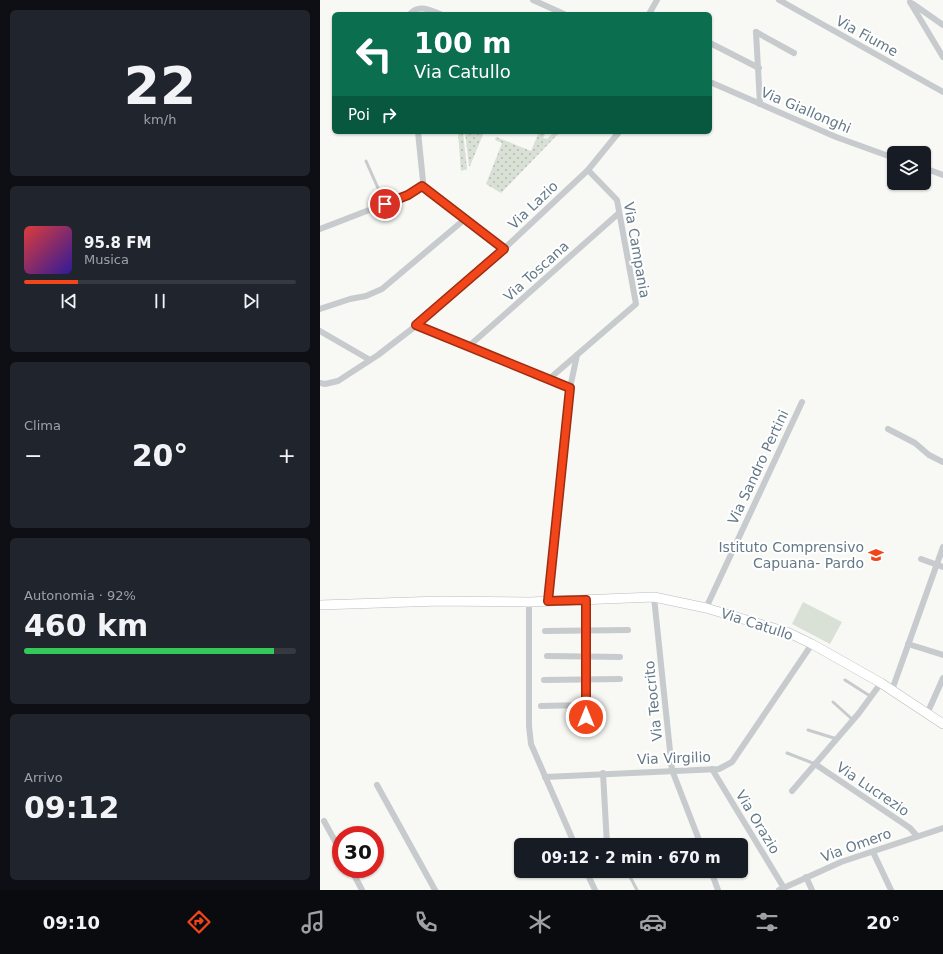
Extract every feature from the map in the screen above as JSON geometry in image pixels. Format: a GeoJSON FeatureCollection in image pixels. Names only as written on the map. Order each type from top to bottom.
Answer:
{"type":"FeatureCollection","features":[{"type":"Feature","properties":{"kind":"street"},"geometry":{"type":"LineString","coordinates":[[533,0],[560,12]]}},
{"type":"Feature","properties":{"kind":"street"},"geometry":{"type":"LineString","coordinates":[[651,12],[657,0]]}},
{"type":"Feature","properties":{"kind":"street","name":"Via Fiume"},"geometry":{"type":"LineString","coordinates":[[779,0],[942,91]]}},
{"type":"Feature","properties":{"kind":"street"},"geometry":{"type":"LineString","coordinates":[[909,1],[943,25]]}},
{"type":"Feature","properties":{"kind":"street"},"geometry":{"type":"LineString","coordinates":[[909,1],[943,57]]}},
{"type":"Feature","properties":{"kind":"street"},"geometry":{"type":"LineString","coordinates":[[412,12],[414,10],[426,8],[435,12]]}},
{"type":"Feature","properties":{"kind":"street"},"geometry":{"type":"LineString","coordinates":[[760,104],[756,32],[794,52]]}},
{"type":"Feature","properties":{"kind":"street"},"geometry":{"type":"LineString","coordinates":[[712,44],[759,68]]}},
{"type":"Feature","properties":{"kind":"street","name":"Via Giallonghi"},"geometry":{"type":"LineString","coordinates":[[712,83],[836,137],[887,155]]}},
{"type":"Feature","properties":{"kind":"street"},"geometry":{"type":"LineString","coordinates":[[320,229],[408,195],[422,186],[423,182],[418,134]]}},
{"type":"Feature","properties":{"kind":"street","name":"Via Lazio"},"geometry":{"type":"LineString","coordinates":[[320,383],[325,384],[338,381],[370,360],[416,325],[504,249],[588,170],[618,134]]}},
{"type":"Feature","properties":{"kind":"street","name":"Via Campania"},"geometry":{"type":"LineString","coordinates":[[549,379],[636,304],[617,200],[588,170]]}},
{"type":"Feature","properties":{"kind":"street"},"geometry":{"type":"LineString","coordinates":[[931,171],[943,175]]}},
{"type":"Feature","properties":{"kind":"street"},"geometry":{"type":"LineString","coordinates":[[422,186],[504,249]]}},
{"type":"Feature","properties":{"kind":"street","name":"Via Toscana"},"geometry":{"type":"LineString","coordinates":[[469,346],[619,213]]}},
{"type":"Feature","properties":{"kind":"street"},"geometry":{"type":"LineString","coordinates":[[320,309],[350,299],[366,296],[382,289],[465,219]]}},
{"type":"Feature","properties":{"kind":"street"},"geometry":{"type":"LineString","coordinates":[[416,325],[570,388]]}},
{"type":"Feature","properties":{"kind":"street"},"geometry":{"type":"LineString","coordinates":[[320,331],[370,360]]}},
{"type":"Feature","properties":{"kind":"street"},"geometry":{"type":"LineString","coordinates":[[548,601],[570,388],[577,355]]}},
{"type":"Feature","properties":{"kind":"street","name":"Via Sandro Pertini"},"geometry":{"type":"LineString","coordinates":[[706,608],[802,402]]}},
{"type":"Feature","properties":{"kind":"street"},"geometry":{"type":"LineString","coordinates":[[888,429],[915,443],[929,455],[943,462]]}},
{"type":"Feature","properties":{"kind":"street"},"geometry":{"type":"LineString","coordinates":[[892,690],[908,644],[940,566],[943,548]]}},
{"type":"Feature","properties":{"kind":"street"},"geometry":{"type":"LineString","coordinates":[[921,559],[940,566]]}},
{"type":"Feature","properties":{"kind":"street","name":"Via Catullo"},"geometry":{"type":"LineString","coordinates":[[320,605],[440,601],[529,602],[654,597],[706,608],[787,632],[812,644],[881,683],[943,724]]}},
{"type":"Feature","properties":{"kind":"street","name":"Via Teocrito"},"geometry":{"type":"LineString","coordinates":[[654,597],[672,770],[698,838]]}},
{"type":"Feature","properties":{"kind":"street"},"geometry":{"type":"LineString","coordinates":[[586,600],[586,728]]}},
{"type":"Feature","properties":{"kind":"street"},"geometry":{"type":"LineString","coordinates":[[529,602],[528,726],[531,744],[572,838]]}},
{"type":"Feature","properties":{"kind":"street"},"geometry":{"type":"LineString","coordinates":[[545,631],[628,630]]}},
{"type":"Feature","properties":{"kind":"street","name":"Via Virgilio"},"geometry":{"type":"LineString","coordinates":[[545,777],[603,773],[712,769],[719,768],[732,762],[812,644]]}},
{"type":"Feature","properties":{"kind":"street"},"geometry":{"type":"LineString","coordinates":[[908,644],[940,654]]}},
{"type":"Feature","properties":{"kind":"street"},"geometry":{"type":"LineString","coordinates":[[547,656],[620,657]]}},
{"type":"Feature","properties":{"kind":"street"},"geometry":{"type":"LineString","coordinates":[[927,714],[943,678]]}},
{"type":"Feature","properties":{"kind":"street"},"geometry":{"type":"LineString","coordinates":[[544,680],[620,679]]}},
{"type":"Feature","properties":{"kind":"street","name":"Via Lucrezio"},"geometry":{"type":"LineString","coordinates":[[792,791],[853,720],[881,683]]}},
{"type":"Feature","properties":{"kind":"street"},"geometry":{"type":"LineString","coordinates":[[541,706],[586,705]]}},
{"type":"Feature","properties":{"kind":"street","name":"Via Lucrezio"},"geometry":{"type":"LineString","coordinates":[[815,764],[910,828],[917,836]]}},
{"type":"Feature","properties":{"kind":"street","name":"Via Orazio"},"geometry":{"type":"LineString","coordinates":[[712,769],[782,889]]}},
{"type":"Feature","properties":{"kind":"street"},"geometry":{"type":"LineString","coordinates":[[603,773],[607,838]]}},
{"type":"Feature","properties":{"kind":"street"},"geometry":{"type":"LineString","coordinates":[[377,786],[435,890]]}},
{"type":"Feature","properties":{"kind":"street"},"geometry":{"type":"LineString","coordinates":[[324,821],[332,836]]}},
{"type":"Feature","properties":{"kind":"street","name":"Via Omero"},"geometry":{"type":"LineString","coordinates":[[782,889],[841,862],[943,828]]}},
{"type":"Feature","properties":{"kind":"street"},"geometry":{"type":"LineString","coordinates":[[873,852],[891,890]]}},
{"type":"Feature","properties":{"kind":"street"},"geometry":{"type":"LineString","coordinates":[[806,877],[812,890]]}},
{"type":"Feature","properties":{"kind":"street"},"geometry":{"type":"LineString","coordinates":[[356,878],[362,890]]}},
{"type":"Feature","properties":{"kind":"street"},"geometry":{"type":"LineString","coordinates":[[589,878],[595,890]]}},
{"type":"Feature","properties":{"kind":"street"},"geometry":{"type":"LineString","coordinates":[[714,878],[718,890]]}},
{"type":"Feature","properties":{"kind":"lane"},"geometry":{"type":"LineString","coordinates":[[366,162],[385,204]]}},
{"type":"Feature","properties":{"kind":"lane"},"geometry":{"type":"LineString","coordinates":[[845,680],[871,697]]}},
{"type":"Feature","properties":{"kind":"lane"},"geometry":{"type":"LineString","coordinates":[[833,702],[853,720]]}},
{"type":"Feature","properties":{"kind":"lane"},"geometry":{"type":"LineString","coordinates":[[808,730],[837,739]]}},
{"type":"Feature","properties":{"kind":"lane"},"geometry":{"type":"LineString","coordinates":[[787,753],[815,764]]}},
{"type":"Feature","properties":{"kind":"lane"},"geometry":{"type":"LineString","coordinates":[[631,878],[637,890]]}},
{"type":"Feature","properties":{"kind":"shaded area"},"geometry":{"type":"Polygon","coordinates":[[[458,134],[463,134],[467,169],[461,171],[458,134]]]}},
{"type":"Feature","properties":{"kind":"shaded area"},"geometry":{"type":"Polygon","coordinates":[[[465,134],[483,134],[470,166],[465,134]]]}},
{"type":"Feature","properties":{"kind":"shaded area"},"geometry":{"type":"Polygon","coordinates":[[[538,134],[545,134],[543,138],[547,139],[552,134],[558,134],[501,193],[486,184],[502,143],[495,140],[496,137],[531,151],[538,134]]]}},
{"type":"Feature","properties":{"kind":"shaded area"},"geometry":{"type":"Polygon","coordinates":[[[803,602],[842,622],[830,644],[792,624],[803,602]]]}},
{"type":"Feature","properties":{"kind":"place","name":"Istituto Comprensivo Capuana- Pardo"},"geometry":{"type":"Point","coordinates":[876,555]}},
{"type":"Feature","properties":{"kind":"route"},"geometry":{"type":"LineString","coordinates":[[385,204],[408,195],[422,186],[504,249],[416,325],[570,388],[548,601],[586,600],[586,717]]}}]}
